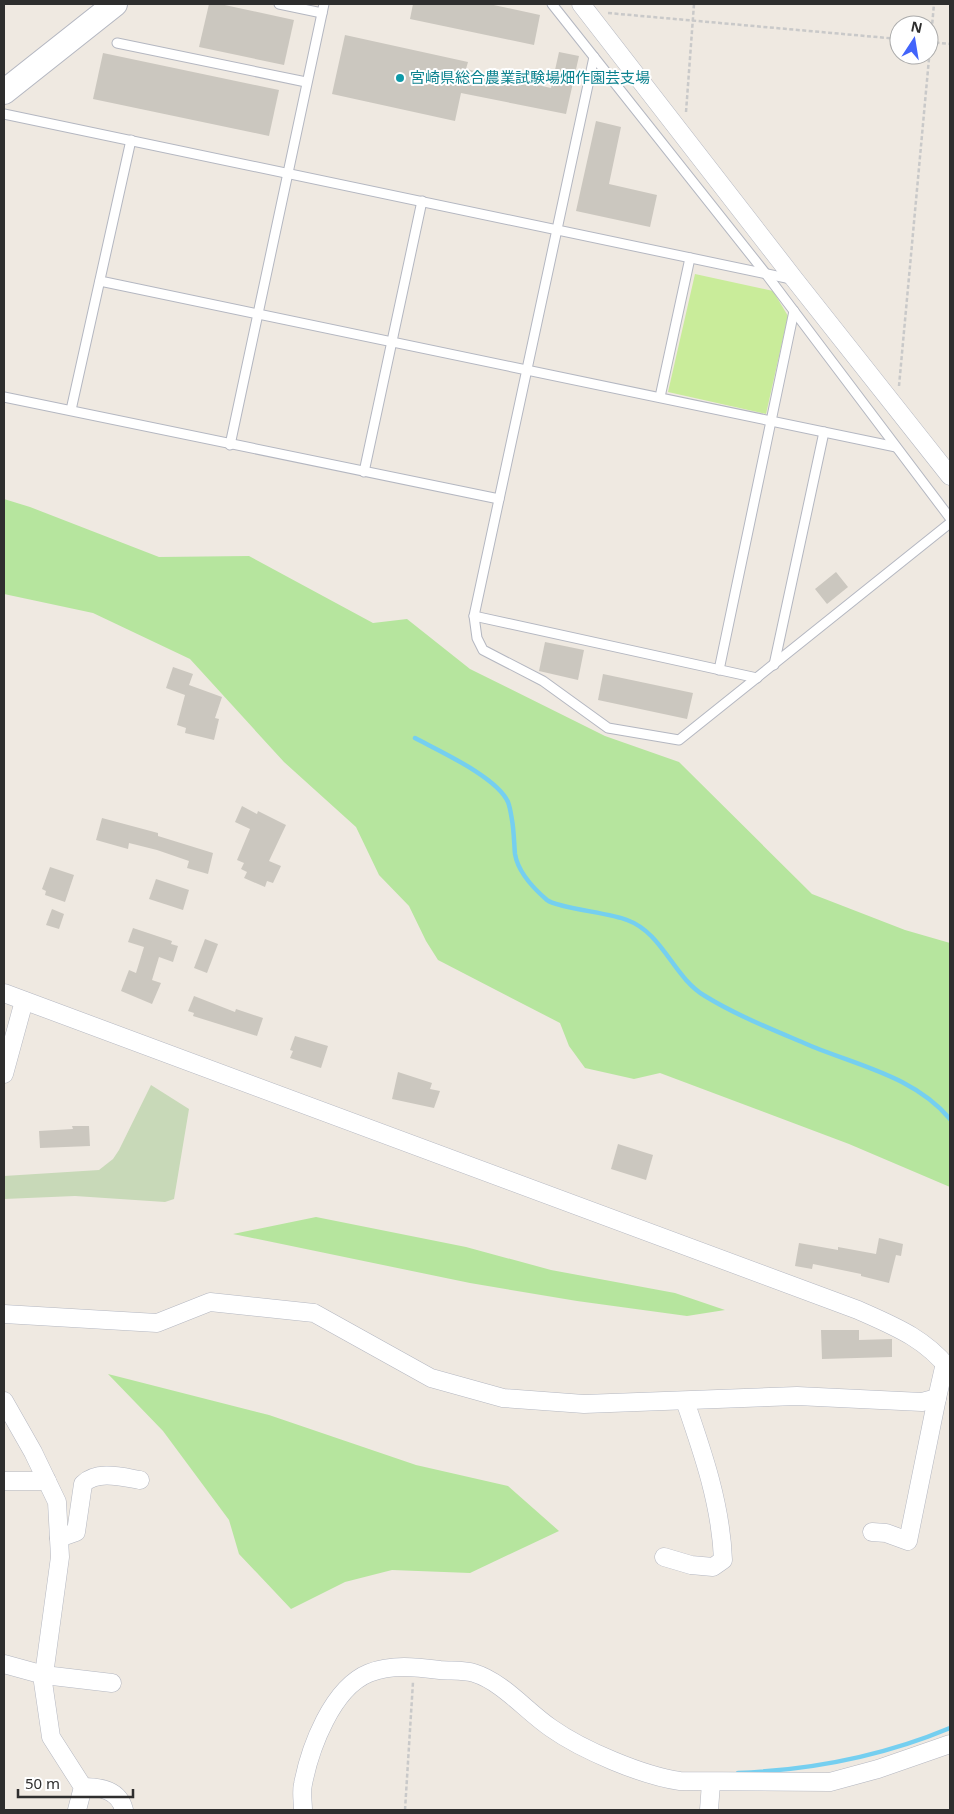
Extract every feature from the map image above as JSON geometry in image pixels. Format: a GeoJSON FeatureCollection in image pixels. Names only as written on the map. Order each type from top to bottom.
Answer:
{"type":"FeatureCollection","features":[{"type":"Feature","properties":{"kind":"main road"},"geometry":{"type":"LineString","coordinates":[[4,92],[115,4]]}},
{"type":"Feature","properties":{"kind":"street"},"geometry":{"type":"LineString","coordinates":[[584,7],[795,280],[950,476]]}},
{"type":"Feature","properties":{"kind":"street"},"geometry":{"type":"LineString","coordinates":[[4,993],[858,1310],[926,1344],[948,1367],[937,1398],[908,1541],[886,1533],[872,1532]]}},
{"type":"Feature","properties":{"kind":"street"},"geometry":{"type":"LineString","coordinates":[[4,1074],[24,1001]]}},
{"type":"Feature","properties":{"kind":"street"},"geometry":{"type":"LineString","coordinates":[[4,1314],[157,1323],[210,1302],[314,1313],[431,1378],[503,1398],[584,1404],[797,1396],[922,1402],[937,1398]]}},
{"type":"Feature","properties":{"kind":"street"},"geometry":{"type":"LineString","coordinates":[[4,1401],[33,1452],[57,1502],[60,1557],[43,1682],[51,1737],[83,1787],[77,1810]]}},
{"type":"Feature","properties":{"kind":"street"},"geometry":{"type":"LineString","coordinates":[[664,1557],[691,1566],[714,1567],[722,1560],[722,1537],[708,1468],[685,1401]]}},
{"type":"Feature","properties":{"kind":"street"},"geometry":{"type":"LineString","coordinates":[[59,1538],[76,1532],[83,1484],[88,1478],[110,1475],[140,1480]]}},
{"type":"Feature","properties":{"kind":"street"},"geometry":{"type":"LineString","coordinates":[[4,1481],[47,1481]]}},
{"type":"Feature","properties":{"kind":"street"},"geometry":{"type":"LineString","coordinates":[[4,1664],[44,1675],[112,1683]]}},
{"type":"Feature","properties":{"kind":"street"},"geometry":{"type":"LineString","coordinates":[[303,1810],[302,1785],[312,1749],[334,1706],[352,1684],[368,1674],[396,1666],[474,1673],[496,1685],[551,1729],[582,1746],[660,1778],[711,1783],[830,1782],[878,1769],[950,1744]]}},
{"type":"Feature","properties":{"kind":"street"},"geometry":{"type":"LineString","coordinates":[[709,1810],[711,1783]]}},
{"type":"Feature","properties":{"kind":"street"},"geometry":{"type":"LineString","coordinates":[[83,1787],[100,1787],[115,1794],[124,1810]]}},
{"type":"Feature","properties":{"kind":"lane"},"geometry":{"type":"LineString","coordinates":[[279,4],[322,13]]}},
{"type":"Feature","properties":{"kind":"lane"},"geometry":{"type":"LineString","coordinates":[[230,445],[286,173],[324,4]]}},
{"type":"Feature","properties":{"kind":"lane"},"geometry":{"type":"LineString","coordinates":[[552,4],[766,274],[950,518]]}},
{"type":"Feature","properties":{"kind":"lane"},"geometry":{"type":"LineString","coordinates":[[117,43],[306,82]]}},
{"type":"Feature","properties":{"kind":"lane"},"geometry":{"type":"LineString","coordinates":[[594,57],[555,230],[474,616],[477,638],[483,650],[543,681],[608,728],[679,740],[950,523]]}},
{"type":"Feature","properties":{"kind":"lane"},"geometry":{"type":"LineString","coordinates":[[6,116],[131,140],[795,280]]}},
{"type":"Feature","properties":{"kind":"lane"},"geometry":{"type":"LineString","coordinates":[[71,410],[131,140]]}},
{"type":"Feature","properties":{"kind":"lane"},"geometry":{"type":"LineString","coordinates":[[364,472],[422,201]]}},
{"type":"Feature","properties":{"kind":"lane"},"geometry":{"type":"LineString","coordinates":[[660,397],[690,258]]}},
{"type":"Feature","properties":{"kind":"lane"},"geometry":{"type":"LineString","coordinates":[[100,280],[896,447]]}},
{"type":"Feature","properties":{"kind":"lane"},"geometry":{"type":"LineString","coordinates":[[718,670],[794,311]]}},
{"type":"Feature","properties":{"kind":"lane"},"geometry":{"type":"LineString","coordinates":[[4,397],[498,499]]}},
{"type":"Feature","properties":{"kind":"lane"},"geometry":{"type":"LineString","coordinates":[[774,665],[824,432]]}},
{"type":"Feature","properties":{"kind":"lane"},"geometry":{"type":"LineString","coordinates":[[474,616],[757,678]]}},
{"type":"Feature","properties":{"kind":"path"},"geometry":{"type":"LineString","coordinates":[[684,135],[694,4]]}},
{"type":"Feature","properties":{"kind":"path"},"geometry":{"type":"LineString","coordinates":[[584,7],[693,21],[889,38]]}},
{"type":"Feature","properties":{"kind":"path"},"geometry":{"type":"LineString","coordinates":[[897,407],[928,65]]}},
{"type":"Feature","properties":{"kind":"path"},"geometry":{"type":"LineString","coordinates":[[405,1810],[414,1667]]}},
{"type":"Feature","properties":{"kind":"green space"},"geometry":{"type":"Polygon","coordinates":[[[695,274],[773,291],[788,316],[766,414],[668,392],[695,274]]]}},
{"type":"Feature","properties":{"kind":"green space"},"geometry":{"type":"Polygon","coordinates":[[[4,499],[30,507],[159,557],[249,556],[373,623],[407,619],[470,669],[605,736],[679,762],[812,894],[905,930],[950,943],[950,1187],[849,1144],[660,1073],[634,1079],[585,1068],[569,1046],[560,1023],[438,960],[426,941],[409,906],[379,875],[356,827],[284,762],[190,659],[93,613],[4,594],[4,499]]]}},
{"type":"Feature","properties":{"kind":"green space"},"geometry":{"type":"Polygon","coordinates":[[[151,1085],[189,1109],[174,1199],[165,1202],[75,1196],[4,1199],[4,1176],[99,1170],[113,1159],[119,1150],[151,1085]]]}},
{"type":"Feature","properties":{"kind":"green space"},"geometry":{"type":"Polygon","coordinates":[[[316,1217],[466,1247],[551,1270],[675,1293],[725,1310],[687,1316],[577,1301],[470,1283],[233,1234],[316,1217]]]}},
{"type":"Feature","properties":{"kind":"green space"},"geometry":{"type":"Polygon","coordinates":[[[108,1374],[269,1415],[416,1465],[508,1486],[559,1531],[470,1573],[392,1570],[345,1582],[291,1609],[239,1554],[229,1520],[163,1431],[108,1374]]]}},
{"type":"Feature","properties":{"kind":"building"},"geometry":{"type":"Polygon","coordinates":[[[209,4],[220,4],[294,20],[284,65],[199,47],[209,4]]]}},
{"type":"Feature","properties":{"kind":"building"},"geometry":{"type":"Polygon","coordinates":[[[413,4],[489,4],[540,15],[534,45],[410,19],[413,4]]]}},
{"type":"Feature","properties":{"kind":"building","name":"宮崎県総合農業試験場畑作園芸支場"},"geometry":{"type":"Polygon","coordinates":[[[345,35],[468,62],[466,69],[551,88],[559,52],[579,56],[566,114],[461,93],[455,121],[332,94],[345,35]]]}},
{"type":"Feature","properties":{"kind":"building"},"geometry":{"type":"Polygon","coordinates":[[[103,53],[279,90],[269,136],[93,99],[103,53]]]}},
{"type":"Feature","properties":{"kind":"building"},"geometry":{"type":"Polygon","coordinates":[[[596,121],[621,127],[609,184],[657,195],[650,227],[576,211],[596,121]]]}},
{"type":"Feature","properties":{"kind":"building"},"geometry":{"type":"Polygon","coordinates":[[[836,572],[848,587],[827,604],[815,589],[836,572]]]}},
{"type":"Feature","properties":{"kind":"building"},"geometry":{"type":"Polygon","coordinates":[[[545,642],[584,650],[578,680],[539,671],[545,642]]]}},
{"type":"Feature","properties":{"kind":"building"},"geometry":{"type":"Polygon","coordinates":[[[173,667],[193,674],[189,685],[222,697],[215,718],[219,719],[214,740],[185,733],[186,728],[177,725],[185,695],[166,688],[173,667]]]}},
{"type":"Feature","properties":{"kind":"building"},"geometry":{"type":"Polygon","coordinates":[[[603,674],[693,693],[687,719],[598,700],[603,674]]]}},
{"type":"Feature","properties":{"kind":"building"},"geometry":{"type":"Polygon","coordinates":[[[242,806],[257,814],[258,811],[286,825],[269,861],[281,866],[273,883],[267,881],[265,887],[244,878],[247,872],[241,869],[244,863],[237,860],[250,829],[235,822],[242,806]]]}},
{"type":"Feature","properties":{"kind":"building"},"geometry":{"type":"Polygon","coordinates":[[[102,818],[158,833],[158,836],[213,853],[208,874],[187,868],[189,861],[157,850],[129,843],[128,849],[96,840],[102,818]]]}},
{"type":"Feature","properties":{"kind":"building"},"geometry":{"type":"Polygon","coordinates":[[[50,867],[74,875],[65,902],[45,895],[46,891],[42,889],[50,867]]]}},
{"type":"Feature","properties":{"kind":"building"},"geometry":{"type":"Polygon","coordinates":[[[156,879],[189,890],[183,910],[149,899],[156,879]]]}},
{"type":"Feature","properties":{"kind":"building"},"geometry":{"type":"Polygon","coordinates":[[[52,909],[64,914],[59,929],[46,925],[52,909]]]}},
{"type":"Feature","properties":{"kind":"building"},"geometry":{"type":"Polygon","coordinates":[[[133,928],[172,941],[171,944],[178,946],[173,962],[159,957],[152,980],[161,983],[152,1004],[121,991],[129,970],[136,973],[144,947],[128,942],[133,928]]]}},
{"type":"Feature","properties":{"kind":"building"},"geometry":{"type":"Polygon","coordinates":[[[205,939],[218,944],[207,973],[194,968],[205,939]]]}},
{"type":"Feature","properties":{"kind":"building"},"geometry":{"type":"Polygon","coordinates":[[[194,996],[235,1012],[236,1009],[263,1018],[257,1036],[193,1016],[194,1013],[188,1011],[194,996]]]}},
{"type":"Feature","properties":{"kind":"building"},"geometry":{"type":"Polygon","coordinates":[[[295,1036],[328,1046],[321,1068],[290,1058],[293,1051],[290,1050],[295,1036]]]}},
{"type":"Feature","properties":{"kind":"building"},"geometry":{"type":"Polygon","coordinates":[[[398,1072],[432,1083],[430,1089],[440,1091],[434,1108],[392,1099],[398,1072]]]}},
{"type":"Feature","properties":{"kind":"building"},"geometry":{"type":"Polygon","coordinates":[[[72,1126],[89,1126],[90,1146],[40,1148],[39,1131],[73,1129],[72,1126]]]}},
{"type":"Feature","properties":{"kind":"building"},"geometry":{"type":"Polygon","coordinates":[[[618,1144],[653,1155],[646,1180],[611,1169],[618,1144]]]}},
{"type":"Feature","properties":{"kind":"building"},"geometry":{"type":"Polygon","coordinates":[[[879,1238],[903,1244],[901,1256],[896,1255],[889,1283],[861,1276],[861,1274],[813,1264],[812,1269],[795,1266],[799,1243],[838,1250],[838,1247],[876,1254],[879,1238]]]}},
{"type":"Feature","properties":{"kind":"building"},"geometry":{"type":"Polygon","coordinates":[[[821,1330],[859,1330],[859,1340],[892,1339],[892,1357],[822,1359],[821,1330]]]}},
{"type":"Feature","properties":{"kind":"waterway"},"geometry":{"type":"LineString","coordinates":[[415,738],[480,774],[502,793],[510,808],[515,854],[519,867],[532,885],[547,900],[561,906],[619,917],[639,926],[659,945],[684,978],[705,996],[766,1027],[901,1081],[935,1104],[950,1119]]}},
{"type":"Feature","properties":{"kind":"waterway"},"geometry":{"type":"LineString","coordinates":[[738,1773],[792,1769],[846,1760],[873,1754],[950,1728]]}},
{"type":"Feature","properties":{"kind":"place","name":"宮崎県総合農業試験場畑作園芸支場"},"geometry":{"type":"Point","coordinates":[400,78]}}]}
